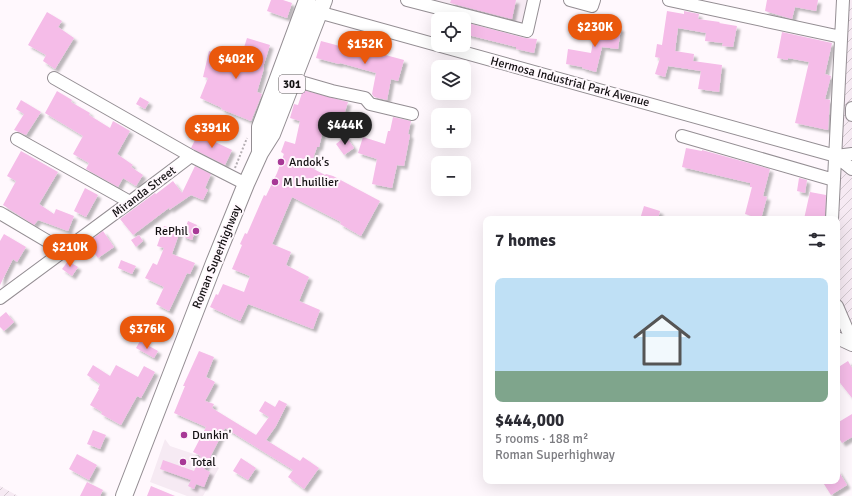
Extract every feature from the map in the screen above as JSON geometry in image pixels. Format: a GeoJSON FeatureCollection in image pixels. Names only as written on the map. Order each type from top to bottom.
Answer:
{"type":"FeatureCollection","features":[{"type":"Feature","properties":{"kind":"main road","name":"Roman Superhighway"},"geometry":{"type":"LineString","coordinates":[[260,153],[260,127],[306,4]]}},
{"type":"Feature","properties":{"kind":"main road","name":"Roman Superhighway"},"geometry":{"type":"LineString","coordinates":[[124,496],[214,263],[246,184],[260,153],[272,134],[322,7]]}},
{"type":"Feature","properties":{"kind":"street"},"geometry":{"type":"LineString","coordinates":[[407,0],[527,31],[534,0]]}},
{"type":"Feature","properties":{"kind":"street"},"geometry":{"type":"LineString","coordinates":[[570,0],[592,6],[594,0]]}},
{"type":"Feature","properties":{"kind":"street"},"geometry":{"type":"LineString","coordinates":[[670,0],[841,37]]}},
{"type":"Feature","properties":{"kind":"street"},"geometry":{"type":"LineString","coordinates":[[832,216],[843,0]]}},
{"type":"Feature","properties":{"kind":"street","name":"Hermosa Industrial Park Avenue"},"geometry":{"type":"LineString","coordinates":[[306,4],[322,7],[836,156]]}},
{"type":"Feature","properties":{"kind":"street"},"geometry":{"type":"LineString","coordinates":[[54,78],[191,156],[246,184]]}},
{"type":"Feature","properties":{"kind":"street"},"geometry":{"type":"LineString","coordinates":[[294,80],[332,91],[365,98],[370,104],[412,114]]}},
{"type":"Feature","properties":{"kind":"street"},"geometry":{"type":"LineString","coordinates":[[852,108],[852,115]]}},
{"type":"Feature","properties":{"kind":"street"},"geometry":{"type":"LineString","coordinates":[[682,136],[834,180]]}},
{"type":"Feature","properties":{"kind":"street"},"geometry":{"type":"LineString","coordinates":[[17,139],[130,202]]}},
{"type":"Feature","properties":{"kind":"street"},"geometry":{"type":"LineString","coordinates":[[836,156],[852,154]]}},
{"type":"Feature","properties":{"kind":"street","name":"Miranda Street"},"geometry":{"type":"LineString","coordinates":[[2,295],[64,251],[191,156]]}},
{"type":"Feature","properties":{"kind":"street"},"geometry":{"type":"LineString","coordinates":[[836,156],[852,169]]}},
{"type":"Feature","properties":{"kind":"street"},"geometry":{"type":"LineString","coordinates":[[0,213],[64,251]]}},
{"type":"Feature","properties":{"kind":"street"},"geometry":{"type":"LineString","coordinates":[[840,313],[852,341]]}},
{"type":"Feature","properties":{"kind":"street"},"geometry":{"type":"LineString","coordinates":[[840,339],[852,345]]}},
{"type":"Feature","properties":{"kind":"shaded area"},"geometry":{"type":"Polygon","coordinates":[[[420,0],[530,0],[523,27],[471,13],[471,12],[420,0]]]}},
{"type":"Feature","properties":{"kind":"shaded area"},"geometry":{"type":"Polygon","coordinates":[[[849,0],[852,0],[852,327],[840,306],[840,216],[836,216],[849,0]]]}},
{"type":"Feature","properties":{"kind":"shaded area","name":"Total"},"geometry":{"type":"Polygon","coordinates":[[[165,439],[170,446],[200,456],[219,468],[203,496],[187,496],[150,482],[165,439]]]}},
{"type":"Feature","properties":{"kind":"shaded area"},"geometry":{"type":"Polygon","coordinates":[[[0,486],[18,496],[0,496],[0,486]]]}},
{"type":"Feature","properties":{"kind":"building"},"geometry":{"type":"Polygon","coordinates":[[[271,0],[283,0],[292,3],[287,18],[267,11],[271,0]]]}},
{"type":"Feature","properties":{"kind":"building"},"geometry":{"type":"Polygon","coordinates":[[[451,0],[516,0],[512,19],[450,3],[451,0]]]}},
{"type":"Feature","properties":{"kind":"building"},"geometry":{"type":"Polygon","coordinates":[[[767,0],[818,0],[816,11],[795,7],[792,19],[765,11],[767,0]]]}},
{"type":"Feature","properties":{"kind":"building"},"geometry":{"type":"Polygon","coordinates":[[[667,11],[684,14],[684,11],[699,14],[698,19],[737,26],[733,47],[722,46],[723,43],[705,41],[706,33],[678,28],[675,51],[694,54],[693,61],[722,65],[719,92],[698,89],[701,71],[668,66],[665,77],[655,74],[660,58],[655,57],[657,44],[662,45],[667,11]]]}},
{"type":"Feature","properties":{"kind":"building"},"geometry":{"type":"Polygon","coordinates":[[[47,12],[62,21],[58,27],[74,38],[55,69],[43,61],[46,55],[28,45],[47,12]]]}},
{"type":"Feature","properties":{"kind":"building"},"geometry":{"type":"Polygon","coordinates":[[[471,24],[525,38],[537,39],[534,53],[516,49],[516,47],[471,36],[471,24]]]}},
{"type":"Feature","properties":{"kind":"building"},"geometry":{"type":"Polygon","coordinates":[[[596,24],[621,28],[618,49],[602,47],[596,72],[582,67],[566,64],[568,49],[591,53],[596,24]]]}},
{"type":"Feature","properties":{"kind":"building"},"geometry":{"type":"Polygon","coordinates":[[[782,32],[832,43],[825,74],[831,76],[825,99],[830,100],[828,130],[795,123],[809,62],[788,58],[788,60],[777,58],[782,32]]]}},
{"type":"Feature","properties":{"kind":"building"},"geometry":{"type":"Polygon","coordinates":[[[247,38],[270,45],[257,92],[262,94],[251,121],[221,109],[222,108],[200,98],[208,78],[203,77],[209,51],[240,60],[247,38]]]}},
{"type":"Feature","properties":{"kind":"building"},"geometry":{"type":"Polygon","coordinates":[[[321,41],[351,49],[352,46],[404,60],[398,81],[391,79],[387,100],[374,97],[372,94],[376,73],[316,58],[321,41]]]}},
{"type":"Feature","properties":{"kind":"building"},"geometry":{"type":"Polygon","coordinates":[[[303,90],[348,102],[343,118],[348,120],[345,131],[324,126],[319,147],[317,147],[310,167],[325,175],[333,176],[380,201],[361,236],[340,224],[341,222],[292,197],[272,244],[291,252],[286,265],[309,277],[299,301],[320,310],[313,329],[248,304],[240,321],[210,307],[223,284],[244,292],[250,276],[232,269],[242,245],[240,244],[245,233],[247,234],[264,195],[266,196],[277,173],[284,154],[281,152],[285,141],[295,144],[300,121],[290,118],[294,104],[298,105],[303,90]]]}},
{"type":"Feature","properties":{"kind":"building"},"geometry":{"type":"Polygon","coordinates":[[[57,91],[72,100],[71,102],[90,113],[89,115],[110,128],[113,121],[130,131],[117,154],[133,165],[131,167],[143,175],[136,186],[123,178],[118,187],[86,169],[89,163],[73,154],[83,136],[45,113],[57,91]]]}},
{"type":"Feature","properties":{"kind":"building"},"geometry":{"type":"Polygon","coordinates":[[[140,97],[149,102],[145,109],[136,104],[140,97]]]}},
{"type":"Feature","properties":{"kind":"building"},"geometry":{"type":"Polygon","coordinates":[[[21,100],[41,112],[26,135],[14,130],[24,114],[16,109],[21,100]]]}},
{"type":"Feature","properties":{"kind":"building"},"geometry":{"type":"Polygon","coordinates":[[[393,117],[411,121],[404,166],[397,165],[392,188],[372,184],[377,159],[358,153],[363,137],[385,144],[393,117]]]}},
{"type":"Feature","properties":{"kind":"building"},"geometry":{"type":"Polygon","coordinates":[[[198,134],[232,150],[225,165],[191,148],[198,134]]]}},
{"type":"Feature","properties":{"kind":"building"},"geometry":{"type":"Polygon","coordinates":[[[346,136],[354,148],[344,155],[336,144],[346,136]]]}},
{"type":"Feature","properties":{"kind":"building"},"geometry":{"type":"Polygon","coordinates":[[[686,148],[702,150],[770,169],[763,196],[767,197],[762,216],[751,216],[745,214],[752,187],[750,187],[750,183],[682,167],[686,148]]]}},
{"type":"Feature","properties":{"kind":"building"},"geometry":{"type":"Polygon","coordinates":[[[21,151],[58,172],[39,204],[54,214],[56,209],[74,216],[68,231],[38,220],[34,225],[3,205],[16,181],[7,176],[21,151]]]}},
{"type":"Feature","properties":{"kind":"building"},"geometry":{"type":"Polygon","coordinates":[[[195,166],[211,174],[205,188],[208,190],[203,200],[191,195],[169,210],[170,207],[133,235],[120,219],[173,181],[182,193],[195,166]]]}},
{"type":"Feature","properties":{"kind":"building"},"geometry":{"type":"Polygon","coordinates":[[[799,178],[807,180],[805,193],[797,191],[799,178]]]}},
{"type":"Feature","properties":{"kind":"building"},"geometry":{"type":"Polygon","coordinates":[[[85,188],[98,195],[86,217],[74,211],[85,188]]]}},
{"type":"Feature","properties":{"kind":"building"},"geometry":{"type":"Polygon","coordinates":[[[810,192],[826,195],[825,216],[805,216],[810,192]]]}},
{"type":"Feature","properties":{"kind":"building"},"geometry":{"type":"Polygon","coordinates":[[[644,206],[660,211],[659,216],[641,216],[644,206]]]}},
{"type":"Feature","properties":{"kind":"building"},"geometry":{"type":"Polygon","coordinates":[[[188,221],[197,225],[192,240],[182,236],[188,221]]]}},
{"type":"Feature","properties":{"kind":"building"},"geometry":{"type":"Polygon","coordinates":[[[164,226],[180,231],[172,254],[195,263],[190,274],[187,273],[169,311],[156,304],[164,287],[145,278],[153,263],[157,265],[164,248],[157,246],[164,226]]]}},
{"type":"Feature","properties":{"kind":"building"},"geometry":{"type":"Polygon","coordinates":[[[103,231],[114,247],[98,258],[87,243],[103,231]]]}},
{"type":"Feature","properties":{"kind":"building"},"geometry":{"type":"Polygon","coordinates":[[[4,234],[26,247],[17,262],[13,259],[0,285],[0,241],[4,234]]]}},
{"type":"Feature","properties":{"kind":"building"},"geometry":{"type":"Polygon","coordinates":[[[139,235],[143,241],[136,247],[131,240],[139,235]]]}},
{"type":"Feature","properties":{"kind":"building"},"geometry":{"type":"Polygon","coordinates":[[[121,260],[136,266],[132,274],[118,268],[121,260]]]}},
{"type":"Feature","properties":{"kind":"building"},"geometry":{"type":"Polygon","coordinates":[[[68,261],[78,267],[72,276],[62,269],[68,261]]]}},
{"type":"Feature","properties":{"kind":"building"},"geometry":{"type":"Polygon","coordinates":[[[6,312],[14,322],[4,331],[0,327],[0,317],[6,312]]]}},
{"type":"Feature","properties":{"kind":"building"},"geometry":{"type":"Polygon","coordinates":[[[140,341],[158,351],[154,358],[136,348],[140,341]]]}},
{"type":"Feature","properties":{"kind":"building"},"geometry":{"type":"Polygon","coordinates":[[[199,351],[214,357],[206,377],[215,382],[205,401],[214,404],[212,408],[256,435],[269,417],[259,411],[265,401],[275,407],[279,400],[287,404],[276,426],[266,440],[300,461],[303,457],[319,468],[304,489],[288,477],[293,470],[225,428],[204,469],[210,472],[204,487],[196,484],[194,489],[188,486],[191,480],[160,469],[163,460],[194,471],[201,456],[193,452],[206,427],[174,413],[185,386],[183,386],[199,351]]]}},
{"type":"Feature","properties":{"kind":"building"},"geometry":{"type":"Polygon","coordinates":[[[848,361],[852,368],[852,398],[840,383],[840,366],[848,361]]]}},
{"type":"Feature","properties":{"kind":"building"},"geometry":{"type":"Polygon","coordinates":[[[93,365],[110,376],[116,365],[138,377],[144,366],[155,372],[141,398],[137,396],[121,425],[101,414],[102,412],[90,405],[99,389],[100,384],[87,375],[93,365]]]}},
{"type":"Feature","properties":{"kind":"building"},"geometry":{"type":"Polygon","coordinates":[[[852,414],[852,437],[842,443],[840,440],[840,421],[852,414]]]}},
{"type":"Feature","properties":{"kind":"building"},"geometry":{"type":"Polygon","coordinates":[[[93,430],[106,435],[100,449],[87,444],[93,430]]]}},
{"type":"Feature","properties":{"kind":"building"},"geometry":{"type":"Polygon","coordinates":[[[77,454],[97,465],[89,480],[69,469],[77,454]]]}},
{"type":"Feature","properties":{"kind":"building"},"geometry":{"type":"Polygon","coordinates":[[[241,458],[256,468],[248,480],[233,471],[241,458]]]}},
{"type":"Feature","properties":{"kind":"building"},"geometry":{"type":"Polygon","coordinates":[[[840,474],[847,485],[831,495],[824,484],[840,484],[840,474]]]}},
{"type":"Feature","properties":{"kind":"building"},"geometry":{"type":"Polygon","coordinates":[[[87,482],[103,490],[100,496],[80,496],[87,482]]]}},
{"type":"Feature","properties":{"kind":"building"},"geometry":{"type":"Polygon","coordinates":[[[151,486],[175,496],[147,496],[151,486]]]}},
{"type":"Feature","properties":{"kind":"place","name":"Andok's"},"geometry":{"type":"Point","coordinates":[281,162]}},
{"type":"Feature","properties":{"kind":"place","name":"M Lhuillier"},"geometry":{"type":"Point","coordinates":[275,182]}},
{"type":"Feature","properties":{"kind":"place","name":"RePhil"},"geometry":{"type":"Point","coordinates":[196,231]}},
{"type":"Feature","properties":{"kind":"place","name":"Dunkin'"},"geometry":{"type":"Point","coordinates":[184,435]}},
{"type":"Feature","properties":{"kind":"place","name":"Total"},"geometry":{"type":"Point","coordinates":[183,462]}}]}
